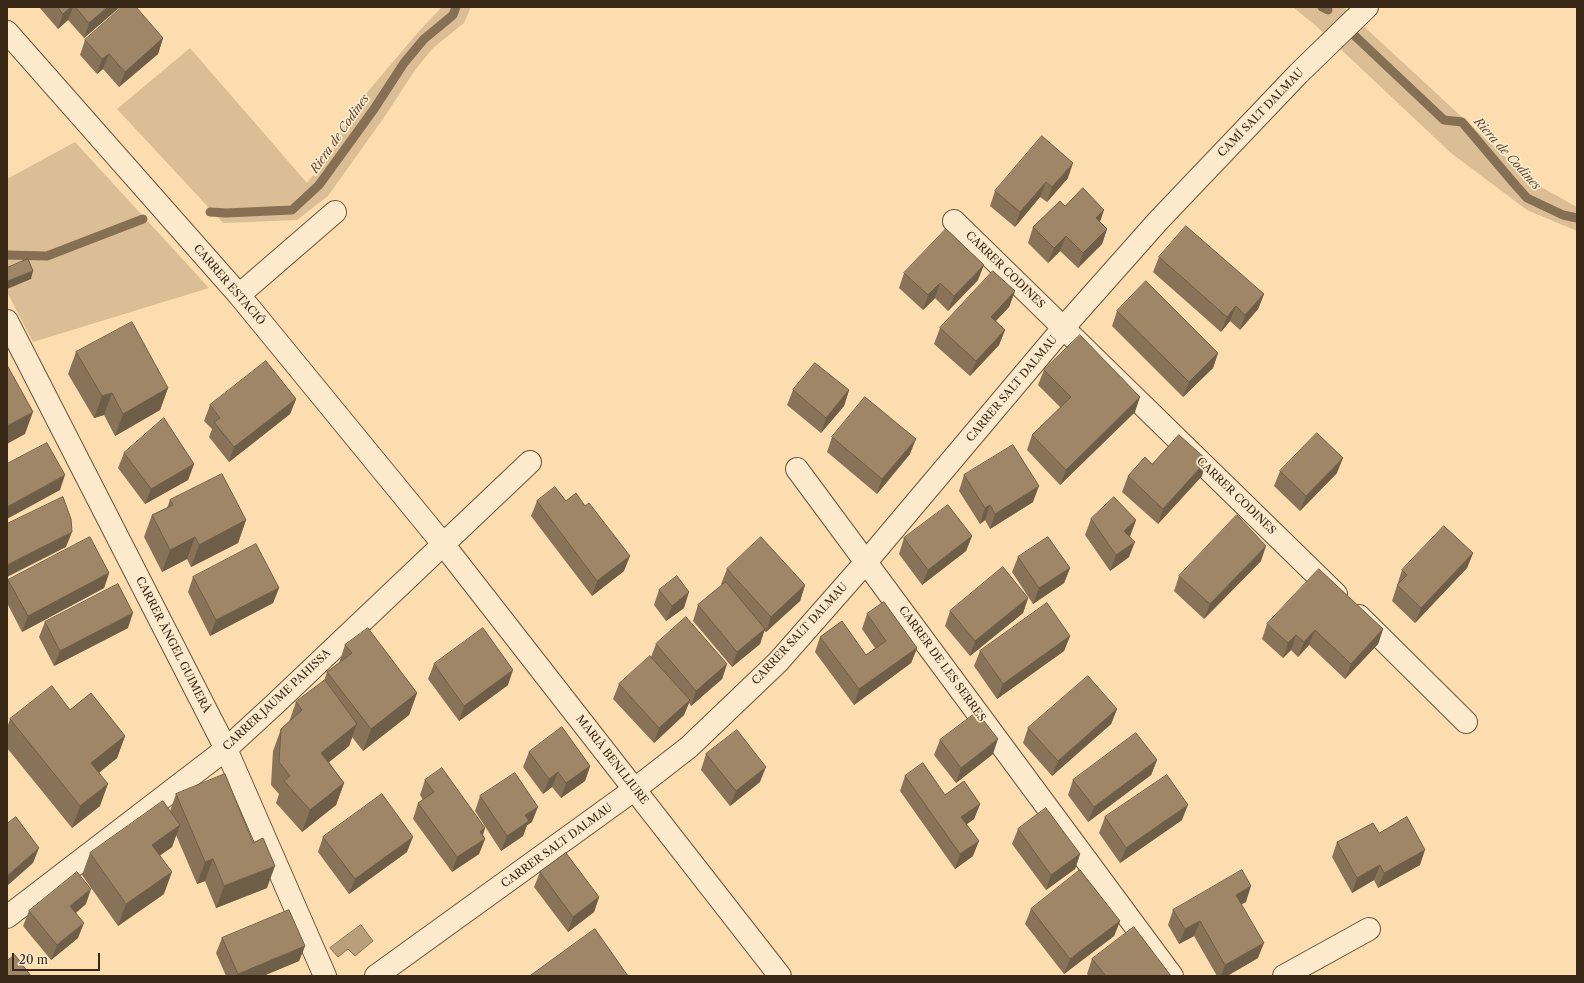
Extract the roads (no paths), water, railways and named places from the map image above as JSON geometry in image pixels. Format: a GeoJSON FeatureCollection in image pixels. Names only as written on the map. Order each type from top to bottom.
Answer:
{"type":"FeatureCollection","features":[{"type":"Feature","properties":{"kind":"street","name":"CAMÍ SALT DALMAU"},"geometry":{"type":"LineString","coordinates":[[1158,221],[1298,74],[1367,7]]}},
{"type":"Feature","properties":{"kind":"street","name":"CARRER ESTACIÓ"},"geometry":{"type":"LineString","coordinates":[[7,32],[238,295],[444,544]]}},
{"type":"Feature","properties":{"kind":"street"},"geometry":{"type":"LineString","coordinates":[[238,295],[335,212]]}},
{"type":"Feature","properties":{"kind":"street","name":"CARRER CODINES"},"geometry":{"type":"LineString","coordinates":[[954,221],[1466,722]]}},
{"type":"Feature","properties":{"kind":"street","name":"CARRER SALT DALMAU"},"geometry":{"type":"LineString","coordinates":[[376,976],[636,789],[689,747],[778,662],[866,562],[1064,327],[1158,221]]}},
{"type":"Feature","properties":{"kind":"street","name":"CARRER ÀNGEL GUIMERÀ"},"geometry":{"type":"LineString","coordinates":[[7,321],[226,749],[325,976]]}},
{"type":"Feature","properties":{"kind":"street","name":"CARRER JAUME PAHISSA"},"geometry":{"type":"LineString","coordinates":[[7,917],[226,749],[276,704],[530,462]]}},
{"type":"Feature","properties":{"kind":"street","name":"CARRER DE LES SERRES"},"geometry":{"type":"LineString","coordinates":[[797,469],[1172,976]]}},
{"type":"Feature","properties":{"kind":"street","name":"MARIÀ BENLLIURE"},"geometry":{"type":"LineString","coordinates":[[444,544],[780,976]]}},
{"type":"Feature","properties":{"kind":"street"},"geometry":{"type":"LineString","coordinates":[[1284,976],[1369,929]]}},
{"type":"Feature","properties":{"kind":"waterway","name":"Riera de Codines"},"geometry":{"type":"LineString","coordinates":[[210,212],[226,213],[292,210],[319,185],[374,109],[404,63],[424,39],[453,15],[456,7]]}},
{"type":"Feature","properties":{"kind":"waterway","name":"Riera de Codines"},"geometry":{"type":"LineString","coordinates":[[1322,7],[1328,10]]}},
{"type":"Feature","properties":{"kind":"waterway","name":"Riera de Codines"},"geometry":{"type":"LineString","coordinates":[[1355,36],[1444,120],[1462,122],[1527,198],[1563,215],[1577,218]]}},
{"type":"Feature","properties":{"kind":"waterway","name":"Riera de Codines"},"geometry":{"type":"LineString","coordinates":[[7,255],[47,256],[143,219]]}}]}
